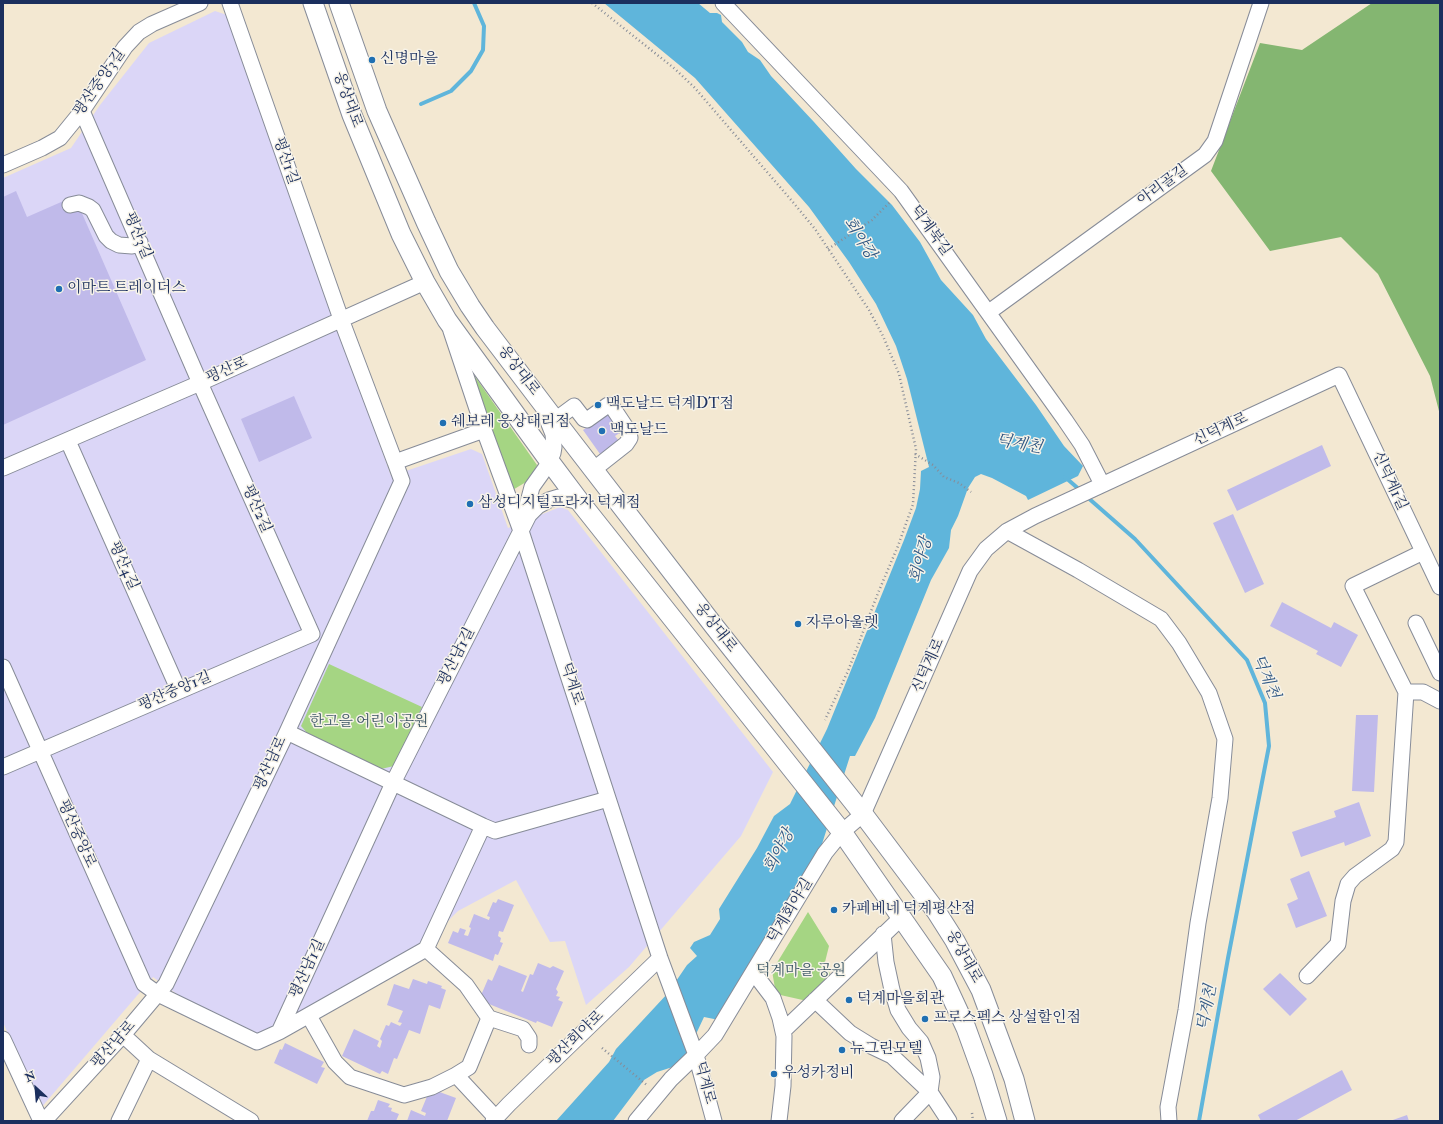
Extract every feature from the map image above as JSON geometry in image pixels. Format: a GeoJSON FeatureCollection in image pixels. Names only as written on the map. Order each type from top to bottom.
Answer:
{"type":"FeatureCollection","features":[{"type":"Feature","properties":{"kind":"main road","name":"웅상대로"},"geometry":{"type":"LineString","coordinates":[[313,3],[352,115],[401,234],[425,282],[447,320],[580,502],[838,828],[942,976],[966,1028],[983,1075],[997,1121]]}},
{"type":"Feature","properties":{"kind":"main road","name":"웅상대로"},"geometry":{"type":"LineString","coordinates":[[340,3],[377,111],[449,271],[482,324],[541,403],[863,814],[936,911],[981,990],[1014,1079],[1025,1121]]}},
{"type":"Feature","properties":{"kind":"main road","name":"평산로"},"geometry":{"type":"LineString","coordinates":[[425,282],[449,271]]}},
{"type":"Feature","properties":{"kind":"street","name":"평산중앙3길"},"geometry":{"type":"LineString","coordinates":[[3,165],[42,148],[60,138],[82,111],[125,47],[139,32],[152,24],[200,3]]}},
{"type":"Feature","properties":{"kind":"street","name":"평산1길"},"geometry":{"type":"LineString","coordinates":[[230,3],[341,320],[395,462]]}},
{"type":"Feature","properties":{"kind":"street","name":"덕계북길"},"geometry":{"type":"LineString","coordinates":[[724,3],[901,191],[1066,420],[1082,445],[1102,484]]}},
{"type":"Feature","properties":{"kind":"street","name":"아리골길"},"geometry":{"type":"LineString","coordinates":[[989,312],[1205,155],[1215,141],[1261,3]]}},
{"type":"Feature","properties":{"kind":"street","name":"평산3길"},"geometry":{"type":"LineString","coordinates":[[82,111],[200,383]]}},
{"type":"Feature","properties":{"kind":"street"},"geometry":{"type":"LineString","coordinates":[[70,205],[79,204],[93,210],[106,236],[119,246],[132,246],[140,242]]}},
{"type":"Feature","properties":{"kind":"street","name":"평산로"},"geometry":{"type":"LineString","coordinates":[[3,468],[200,383],[425,282]]}},
{"type":"Feature","properties":{"kind":"street","name":"덕계로"},"geometry":{"type":"LineString","coordinates":[[447,320],[484,430],[521,531],[662,963],[694,1051],[714,1121]]}},
{"type":"Feature","properties":{"kind":"street","name":"신덕계로"},"geometry":{"type":"LineString","coordinates":[[838,828],[863,814],[970,571],[986,549],[1007,532],[1036,516],[1339,375]]}},
{"type":"Feature","properties":{"kind":"street","name":"신덕계1길"},"geometry":{"type":"LineString","coordinates":[[1339,375],[1440,587]]}},
{"type":"Feature","properties":{"kind":"street","name":"평산2길"},"geometry":{"type":"LineString","coordinates":[[200,383],[312,634]]}},
{"type":"Feature","properties":{"kind":"street"},"geometry":{"type":"LineString","coordinates":[[521,531],[532,487],[544,472],[553,453],[553,434],[541,403]]}},
{"type":"Feature","properties":{"kind":"street"},"geometry":{"type":"LineString","coordinates":[[555,420],[574,406],[584,419],[587,420],[608,405],[611,405],[629,432],[630,438],[626,444],[593,470]]}},
{"type":"Feature","properties":{"kind":"street"},"geometry":{"type":"LineString","coordinates":[[395,462],[484,430]]}},
{"type":"Feature","properties":{"kind":"street","name":"평산4길"},"geometry":{"type":"LineString","coordinates":[[68,441],[179,691]]}},
{"type":"Feature","properties":{"kind":"street","name":"평산남로"},"geometry":{"type":"LineString","coordinates":[[42,1121],[123,1035],[166,984],[286,732],[402,482],[395,462]]}},
{"type":"Feature","properties":{"kind":"street"},"geometry":{"type":"LineString","coordinates":[[521,531],[529,515],[538,506],[549,500],[559,498],[580,502]]}},
{"type":"Feature","properties":{"kind":"street","name":"평산남1길"},"geometry":{"type":"LineString","coordinates":[[279,1032],[393,783],[521,531]]}},
{"type":"Feature","properties":{"kind":"street"},"geometry":{"type":"LineString","coordinates":[[1007,532],[1078,570],[1161,619],[1179,643],[1209,693],[1225,739],[1220,798],[1198,923],[1186,1010],[1168,1107],[1169,1121]]}},
{"type":"Feature","properties":{"kind":"street"},"geometry":{"type":"LineString","coordinates":[[1307,976],[1338,944],[1343,901],[1348,884],[1355,876],[1392,849],[1396,842],[1406,692],[1353,586],[1423,552]]}},
{"type":"Feature","properties":{"kind":"street"},"geometry":{"type":"LineString","coordinates":[[1416,623],[1440,674],[1422,692]]}},
{"type":"Feature","properties":{"kind":"street"},"geometry":{"type":"LineString","coordinates":[[312,634],[328,642]]}},
{"type":"Feature","properties":{"kind":"street","name":"평산중앙1길"},"geometry":{"type":"LineString","coordinates":[[3,768],[312,634]]}},
{"type":"Feature","properties":{"kind":"street","name":"평산중앙로"},"geometry":{"type":"LineString","coordinates":[[3,667],[143,983],[145,986],[158,994]]}},
{"type":"Feature","properties":{"kind":"street"},"geometry":{"type":"LineString","coordinates":[[1406,692],[1422,692],[1440,701]]}},
{"type":"Feature","properties":{"kind":"street"},"geometry":{"type":"LineString","coordinates":[[286,732],[495,831],[608,798]]}},
{"type":"Feature","properties":{"kind":"street"},"geometry":{"type":"LineString","coordinates":[[158,994],[257,1042],[279,1032],[426,949],[483,826]]}},
{"type":"Feature","properties":{"kind":"street","name":"덕계회야길"},"geometry":{"type":"LineString","coordinates":[[636,1121],[694,1051],[715,1035],[825,854],[838,828]]}},
{"type":"Feature","properties":{"kind":"street"},"geometry":{"type":"LineString","coordinates":[[783,1031],[901,918]]}},
{"type":"Feature","properties":{"kind":"street"},"geometry":{"type":"LineString","coordinates":[[883,934],[886,962],[898,1010],[921,1042],[928,1058],[932,1077],[930,1092],[902,1121]]}},
{"type":"Feature","properties":{"kind":"street"},"geometry":{"type":"LineString","coordinates":[[426,949],[466,985],[489,1018],[523,1029],[529,1038],[529,1045]]}},
{"type":"Feature","properties":{"kind":"street","name":"평산회야로"},"geometry":{"type":"LineString","coordinates":[[494,1120],[509,1104],[662,963]]}},
{"type":"Feature","properties":{"kind":"street"},"geometry":{"type":"LineString","coordinates":[[754,973],[772,998],[780,1018],[784,1036],[783,1086],[779,1121]]}},
{"type":"Feature","properties":{"kind":"street"},"geometry":{"type":"LineString","coordinates":[[815,1000],[850,1033],[871,1046],[892,1056],[930,1092],[949,1121]]}},
{"type":"Feature","properties":{"kind":"street"},"geometry":{"type":"LineString","coordinates":[[308,1016],[334,1062],[350,1077],[404,1095],[432,1087],[469,1067],[489,1018]]}},
{"type":"Feature","properties":{"kind":"street"},"geometry":{"type":"LineString","coordinates":[[123,1035],[149,1059],[251,1121]]}},
{"type":"Feature","properties":{"kind":"street"},"geometry":{"type":"LineString","coordinates":[[3,1039],[42,1121]]}},
{"type":"Feature","properties":{"kind":"street"},"geometry":{"type":"LineString","coordinates":[[119,1121],[149,1059]]}},
{"type":"Feature","properties":{"kind":"street"},"geometry":{"type":"LineString","coordinates":[[456,1075],[494,1120]]}},
{"type":"Feature","properties":{"kind":"path"},"geometry":{"type":"LineString","coordinates":[[592,3],[675,69],[694,87],[792,201],[815,229],[869,310],[883,336],[899,374],[908,410],[916,454],[913,504],[898,546],[848,671],[825,720]]}},
{"type":"Feature","properties":{"kind":"path"},"geometry":{"type":"LineString","coordinates":[[828,249],[872,220],[901,191]]}},
{"type":"Feature","properties":{"kind":"path"},"geometry":{"type":"LineString","coordinates":[[916,454],[933,465],[944,477],[959,483],[971,492]]}},
{"type":"Feature","properties":{"kind":"path"},"geometry":{"type":"LineString","coordinates":[[602,1048],[645,1083]]}},
{"type":"Feature","properties":{"kind":"path"},"geometry":{"type":"LineString","coordinates":[[972,1113],[973,1121]]}},
{"type":"Feature","properties":{"kind":"shaded area"},"geometry":{"type":"Polygon","coordinates":[[[215,11],[227,15],[391,476],[471,449],[482,454],[508,528],[560,507],[568,510],[773,772],[741,836],[629,967],[586,1005],[565,941],[550,942],[516,880],[458,911],[422,947],[261,1035],[184,999],[153,977],[40,1109],[3,1022],[3,178],[71,148],[100,105],[149,43],[215,11]]]}},
{"type":"Feature","properties":{"kind":"green space"},"geometry":{"type":"Polygon","coordinates":[[[1372,3],[1440,3],[1440,415],[1430,376],[1378,274],[1341,237],[1270,251],[1211,171],[1260,43],[1302,50],[1372,3]]]}},
{"type":"Feature","properties":{"kind":"green space"},"geometry":{"type":"Polygon","coordinates":[[[469,368],[537,465],[533,475],[526,482],[511,491],[469,368]]]}},
{"type":"Feature","properties":{"kind":"green space","name":"한고을 어린이공원"},"geometry":{"type":"Polygon","coordinates":[[[329,664],[422,707],[394,766],[381,769],[308,734],[301,726],[329,664]]]}},
{"type":"Feature","properties":{"kind":"green space","name":"덕계마을 공원"},"geometry":{"type":"Polygon","coordinates":[[[808,912],[829,946],[825,962],[835,986],[816,1003],[776,994],[772,971],[808,912]]]}},
{"type":"Feature","properties":{"kind":"water","name":"회야강"},"geometry":{"type":"Polygon","coordinates":[[[604,3],[698,3],[710,13],[717,13],[721,15],[722,22],[742,42],[748,52],[760,60],[771,76],[856,169],[892,205],[920,242],[941,280],[973,315],[986,339],[1036,405],[1064,446],[1083,466],[1078,476],[1028,500],[1026,496],[992,478],[981,474],[975,477],[968,488],[958,516],[951,530],[949,548],[931,580],[875,718],[855,756],[850,756],[822,844],[719,1020],[704,1017],[682,1064],[657,1072],[644,1080],[613,1121],[556,1121],[609,1062],[616,1049],[668,993],[687,965],[697,956],[690,948],[694,942],[710,935],[720,919],[719,909],[757,848],[774,816],[790,804],[827,729],[904,540],[916,508],[920,489],[921,471],[929,467],[907,379],[896,346],[876,304],[849,262],[809,207],[695,78],[604,3]]]}},
{"type":"Feature","properties":{"kind":"building","name":"이마트 트레이더스"},"geometry":{"type":"Polygon","coordinates":[[[16,191],[27,217],[68,199],[81,211],[146,360],[3,425],[3,197],[16,191]]]}},
{"type":"Feature","properties":{"kind":"building"},"geometry":{"type":"Polygon","coordinates":[[[294,396],[312,438],[259,462],[241,419],[294,396]]]}},
{"type":"Feature","properties":{"kind":"building","name":"맥도날드"},"geometry":{"type":"Polygon","coordinates":[[[612,410],[621,432],[615,436],[619,441],[600,454],[583,430],[612,410]]]}},
{"type":"Feature","properties":{"kind":"building"},"geometry":{"type":"Polygon","coordinates":[[[1322,445],[1331,466],[1237,511],[1227,490],[1322,445]]]}},
{"type":"Feature","properties":{"kind":"building"},"geometry":{"type":"Polygon","coordinates":[[[1233,514],[1264,584],[1245,593],[1213,523],[1233,514]]]}},
{"type":"Feature","properties":{"kind":"building"},"geometry":{"type":"Polygon","coordinates":[[[1282,602],[1331,628],[1334,622],[1358,635],[1341,667],[1316,654],[1318,651],[1270,626],[1282,602]]]}},
{"type":"Feature","properties":{"kind":"building"},"geometry":{"type":"Polygon","coordinates":[[[1356,715],[1378,715],[1374,792],[1352,791],[1356,715]]]}},
{"type":"Feature","properties":{"kind":"building"},"geometry":{"type":"Polygon","coordinates":[[[1359,802],[1371,836],[1345,846],[1344,842],[1301,857],[1292,832],[1336,817],[1334,811],[1359,802]]]}},
{"type":"Feature","properties":{"kind":"building"},"geometry":{"type":"Polygon","coordinates":[[[1309,871],[1327,916],[1296,928],[1287,904],[1298,899],[1290,879],[1309,871]]]}},
{"type":"Feature","properties":{"kind":"building"},"geometry":{"type":"Polygon","coordinates":[[[498,899],[514,905],[503,932],[499,931],[498,936],[501,938],[500,942],[503,943],[498,955],[495,954],[493,961],[448,943],[453,931],[458,933],[460,928],[466,930],[464,935],[468,936],[471,928],[469,927],[474,914],[489,920],[490,917],[487,916],[493,902],[496,903],[498,899]]]}},
{"type":"Feature","properties":{"kind":"building"},"geometry":{"type":"Polygon","coordinates":[[[538,963],[550,968],[553,966],[564,971],[556,989],[558,992],[556,996],[560,997],[558,1000],[563,1002],[552,1027],[537,1021],[536,1023],[479,1000],[488,979],[492,981],[499,965],[527,976],[521,991],[523,992],[530,974],[533,975],[538,963]]]}},
{"type":"Feature","properties":{"kind":"building"},"geometry":{"type":"Polygon","coordinates":[[[1280,973],[1307,999],[1290,1016],[1263,989],[1280,973]]]}},
{"type":"Feature","properties":{"kind":"building"},"geometry":{"type":"Polygon","coordinates":[[[413,979],[427,984],[428,981],[442,986],[441,988],[446,990],[440,1009],[429,1005],[420,1034],[409,1030],[397,1059],[394,1058],[388,1074],[382,1071],[380,1074],[342,1056],[354,1029],[379,1041],[377,1046],[380,1048],[382,1041],[380,1039],[386,1025],[389,1026],[391,1022],[400,1026],[402,1023],[398,1022],[403,1011],[387,1005],[394,984],[409,989],[413,979]]]}},
{"type":"Feature","properties":{"kind":"building"},"geometry":{"type":"Polygon","coordinates":[[[285,1043],[324,1062],[321,1067],[325,1068],[317,1084],[274,1063],[280,1049],[282,1050],[285,1043]]]}},
{"type":"Feature","properties":{"kind":"building"},"geometry":{"type":"Polygon","coordinates":[[[1342,1070],[1352,1090],[1295,1121],[1261,1121],[1258,1115],[1342,1070]]]}},
{"type":"Feature","properties":{"kind":"building"},"geometry":{"type":"Polygon","coordinates":[[[434,1090],[456,1098],[447,1121],[407,1121],[411,1110],[425,1116],[426,1113],[421,1111],[428,1094],[432,1096],[434,1090]]]}},
{"type":"Feature","properties":{"kind":"building"},"geometry":{"type":"Polygon","coordinates":[[[378,1100],[390,1104],[388,1107],[392,1108],[391,1111],[399,1114],[396,1121],[367,1121],[371,1111],[374,1111],[378,1100]]]}},
{"type":"Feature","properties":{"kind":"building"},"geometry":{"type":"Polygon","coordinates":[[[1407,1115],[1409,1121],[1390,1121],[1407,1115]]]}},
{"type":"Feature","properties":{"kind":"waterway"},"geometry":{"type":"LineString","coordinates":[[421,104],[451,91],[471,71],[483,50],[484,26],[474,3]]}},
{"type":"Feature","properties":{"kind":"waterway","name":"덕계천"},"geometry":{"type":"LineString","coordinates":[[1065,477],[1081,491]]}},
{"type":"Feature","properties":{"kind":"waterway","name":"덕계천"},"geometry":{"type":"LineString","coordinates":[[1086,496],[1135,539],[1247,660],[1265,703],[1269,746],[1228,958],[1199,1121]]}},
{"type":"Feature","properties":{"kind":"place","name":"신명마을"},"geometry":{"type":"Point","coordinates":[372,60]}},
{"type":"Feature","properties":{"kind":"place","name":"이마트 트레이더스"},"geometry":{"type":"Point","coordinates":[59,289]}},
{"type":"Feature","properties":{"kind":"place","name":"맥도날드 덕계DT점"},"geometry":{"type":"Point","coordinates":[598,405]}},
{"type":"Feature","properties":{"kind":"place","name":"쉐보레 웅상대리점"},"geometry":{"type":"Point","coordinates":[443,423]}},
{"type":"Feature","properties":{"kind":"place","name":"맥도날드"},"geometry":{"type":"Point","coordinates":[602,431]}},
{"type":"Feature","properties":{"kind":"place","name":"삼성디지털프라자 덕계점"},"geometry":{"type":"Point","coordinates":[470,504]}},
{"type":"Feature","properties":{"kind":"place","name":"자루아울렛"},"geometry":{"type":"Point","coordinates":[798,624]}},
{"type":"Feature","properties":{"kind":"place","name":"카페베네 덕계평산점"},"geometry":{"type":"Point","coordinates":[834,910]}},
{"type":"Feature","properties":{"kind":"place","name":"덕계마을회관"},"geometry":{"type":"Point","coordinates":[849,1000]}},
{"type":"Feature","properties":{"kind":"place","name":"프로스펙스 상설할인점"},"geometry":{"type":"Point","coordinates":[925,1019]}},
{"type":"Feature","properties":{"kind":"place","name":"뉴그린모텔"},"geometry":{"type":"Point","coordinates":[842,1050]}},
{"type":"Feature","properties":{"kind":"place","name":"우성카정비"},"geometry":{"type":"Point","coordinates":[774,1074]}}]}
